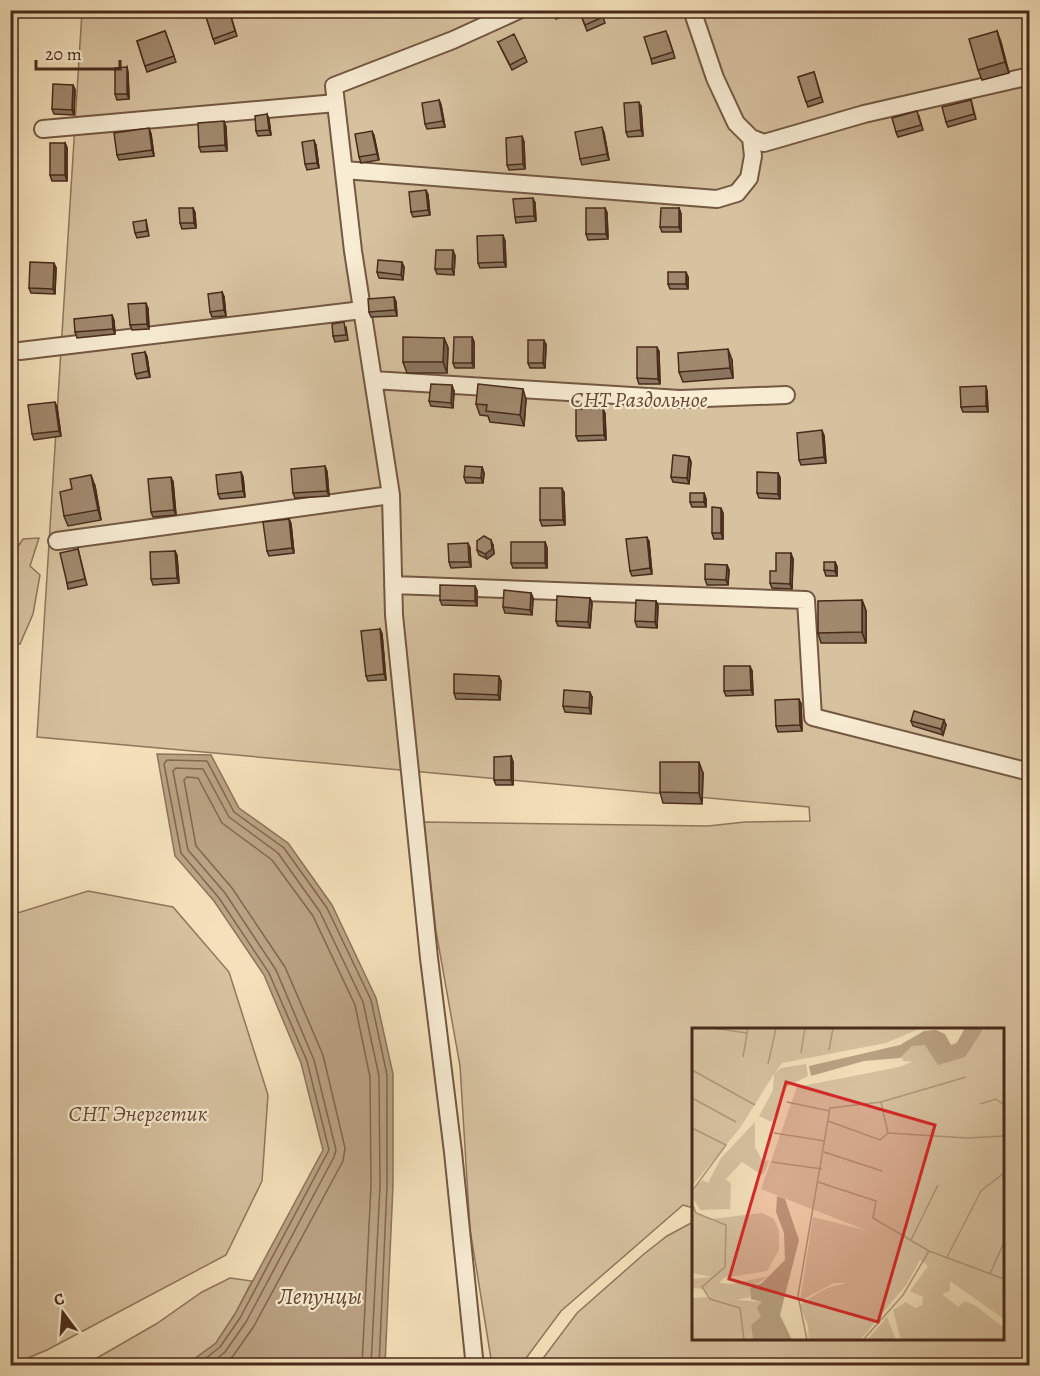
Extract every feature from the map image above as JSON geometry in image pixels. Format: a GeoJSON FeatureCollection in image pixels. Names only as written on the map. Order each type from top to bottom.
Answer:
{"type":"FeatureCollection","features":[{"type":"Feature","properties":{"kind":"lane"},"geometry":{"type":"LineString","coordinates":[[477,1365],[474,1358],[453,1152],[429,958],[395,626],[392,495],[362,310],[334,86],[453,40],[519,10]]}},
{"type":"Feature","properties":{"kind":"lane"},"geometry":{"type":"LineString","coordinates":[[692,10],[715,78],[736,123],[751,138],[764,143],[864,114],[1029,76]]}},
{"type":"Feature","properties":{"kind":"lane"},"geometry":{"type":"LineString","coordinates":[[43,129],[336,103]]}},
{"type":"Feature","properties":{"kind":"lane"},"geometry":{"type":"LineString","coordinates":[[344,170],[717,199],[737,193],[749,178],[753,156],[751,138]]}},
{"type":"Feature","properties":{"kind":"lane"},"geometry":{"type":"LineString","coordinates":[[20,351],[362,310]]}},
{"type":"Feature","properties":{"kind":"lane"},"geometry":{"type":"LineString","coordinates":[[373,380],[680,399],[786,395]]}},
{"type":"Feature","properties":{"kind":"lane"},"geometry":{"type":"LineString","coordinates":[[57,541],[392,495]]}},
{"type":"Feature","properties":{"kind":"lane"},"geometry":{"type":"LineString","coordinates":[[393,585],[806,600],[813,717],[1029,772]]}},
{"type":"Feature","properties":{"kind":"green space","name":"СНТ Раздольное"},"geometry":{"type":"Polygon","coordinates":[[[82,11],[1029,11],[1030,1344],[1020,1365],[538,1365],[577,1313],[644,1254],[667,1236],[692,1223],[692,1340],[1004,1340],[1004,1028],[692,1028],[692,1208],[683,1205],[561,1311],[521,1365],[492,1365],[470,1229],[460,1066],[436,931],[424,822],[708,826],[745,822],[810,821],[809,807],[37,737],[82,11]]]}},
{"type":"Feature","properties":{"kind":"green space"},"geometry":{"type":"Polygon","coordinates":[[[39,538],[30,566],[40,575],[33,614],[20,644],[11,641],[11,554],[23,539],[39,538]]]}},
{"type":"Feature","properties":{"kind":"green space","name":"СНТ Энергетик"},"geometry":{"type":"Polygon","coordinates":[[[88,891],[173,907],[229,972],[268,1095],[262,1181],[226,1255],[47,1350],[11,1365],[11,915],[88,891]]]}},
{"type":"Feature","properties":{"kind":"green space"},"geometry":{"type":"Polygon","coordinates":[[[230,1278],[252,1281],[235,1314],[216,1343],[186,1365],[83,1366],[156,1324],[202,1292],[230,1278]]]}},
{"type":"Feature","properties":{"kind":"water","name":"Лепунцы"},"geometry":{"type":"Polygon","coordinates":[[[157,754],[211,755],[239,808],[288,843],[332,905],[376,998],[393,1074],[393,1186],[385,1365],[186,1365],[216,1343],[235,1314],[323,1150],[301,1063],[264,975],[214,901],[175,856],[157,754]]]}},
{"type":"Feature","properties":{"kind":"building"},"geometry":{"type":"Polygon","coordinates":[[[204,10],[229,10],[235,31],[213,39],[204,10]]]}},
{"type":"Feature","properties":{"kind":"building"},"geometry":{"type":"Polygon","coordinates":[[[579,10],[601,10],[603,17],[585,25],[579,10]]]}},
{"type":"Feature","properties":{"kind":"building"},"geometry":{"type":"Polygon","coordinates":[[[165,31],[174,56],[145,66],[137,41],[165,31]]]}},
{"type":"Feature","properties":{"kind":"building"},"geometry":{"type":"Polygon","coordinates":[[[666,31],[673,52],[651,59],[644,37],[666,31]]]}},
{"type":"Feature","properties":{"kind":"building"},"geometry":{"type":"Polygon","coordinates":[[[997,31],[1005,62],[978,70],[969,39],[997,31]]]}},
{"type":"Feature","properties":{"kind":"building"},"geometry":{"type":"Polygon","coordinates":[[[514,34],[525,57],[510,65],[498,42],[514,34]]]}},
{"type":"Feature","properties":{"kind":"building"},"geometry":{"type":"Polygon","coordinates":[[[127,67],[127,94],[115,94],[115,68],[127,67]]]}},
{"type":"Feature","properties":{"kind":"building"},"geometry":{"type":"Polygon","coordinates":[[[814,72],[821,97],[806,102],[798,77],[814,72]]]}},
{"type":"Feature","properties":{"kind":"building"},"geometry":{"type":"Polygon","coordinates":[[[53,84],[73,85],[72,110],[52,109],[53,84]]]}},
{"type":"Feature","properties":{"kind":"building"},"geometry":{"type":"Polygon","coordinates":[[[439,100],[443,121],[425,124],[422,103],[439,100]]]}},
{"type":"Feature","properties":{"kind":"building"},"geometry":{"type":"Polygon","coordinates":[[[971,100],[974,114],[946,122],[942,107],[971,100]]]}},
{"type":"Feature","properties":{"kind":"building"},"geometry":{"type":"Polygon","coordinates":[[[639,102],[641,130],[626,132],[624,103],[639,102]]]}},
{"type":"Feature","properties":{"kind":"building"},"geometry":{"type":"Polygon","coordinates":[[[917,111],[921,125],[896,132],[892,118],[917,111]]]}},
{"type":"Feature","properties":{"kind":"building"},"geometry":{"type":"Polygon","coordinates":[[[267,114],[269,130],[256,131],[255,116],[267,114]]]}},
{"type":"Feature","properties":{"kind":"building"},"geometry":{"type":"Polygon","coordinates":[[[224,121],[225,145],[199,147],[198,123],[224,121]]]}},
{"type":"Feature","properties":{"kind":"building"},"geometry":{"type":"Polygon","coordinates":[[[602,127],[607,154],[580,159],[575,132],[602,127]]]}},
{"type":"Feature","properties":{"kind":"building"},"geometry":{"type":"Polygon","coordinates":[[[149,128],[152,150],[117,155],[114,133],[149,128]]]}},
{"type":"Feature","properties":{"kind":"building"},"geometry":{"type":"Polygon","coordinates":[[[372,131],[377,154],[359,157],[355,134],[372,131]]]}},
{"type":"Feature","properties":{"kind":"building"},"geometry":{"type":"Polygon","coordinates":[[[522,136],[523,164],[507,165],[506,138],[522,136]]]}},
{"type":"Feature","properties":{"kind":"building"},"geometry":{"type":"Polygon","coordinates":[[[314,140],[317,163],[305,164],[302,142],[314,140]]]}},
{"type":"Feature","properties":{"kind":"building"},"geometry":{"type":"Polygon","coordinates":[[[50,143],[65,143],[65,175],[50,175],[50,143]]]}},
{"type":"Feature","properties":{"kind":"building"},"geometry":{"type":"Polygon","coordinates":[[[426,190],[428,210],[411,212],[409,192],[426,190]]]}},
{"type":"Feature","properties":{"kind":"building"},"geometry":{"type":"Polygon","coordinates":[[[533,198],[534,216],[515,217],[513,199],[533,198]]]}},
{"type":"Feature","properties":{"kind":"building"},"geometry":{"type":"Polygon","coordinates":[[[179,208],[193,208],[194,223],[180,223],[179,208]]]}},
{"type":"Feature","properties":{"kind":"building"},"geometry":{"type":"Polygon","coordinates":[[[586,208],[605,208],[606,234],[586,234],[586,208]]]}},
{"type":"Feature","properties":{"kind":"building"},"geometry":{"type":"Polygon","coordinates":[[[661,208],[679,208],[679,227],[660,227],[661,208]]]}},
{"type":"Feature","properties":{"kind":"building"},"geometry":{"type":"Polygon","coordinates":[[[146,220],[147,231],[135,233],[133,222],[146,220]]]}},
{"type":"Feature","properties":{"kind":"building"},"geometry":{"type":"Polygon","coordinates":[[[503,235],[504,262],[478,263],[477,236],[503,235]]]}},
{"type":"Feature","properties":{"kind":"building"},"geometry":{"type":"Polygon","coordinates":[[[436,250],[453,250],[452,269],[435,269],[436,250]]]}},
{"type":"Feature","properties":{"kind":"building"},"geometry":{"type":"Polygon","coordinates":[[[378,260],[402,262],[401,275],[377,272],[378,260]]]}},
{"type":"Feature","properties":{"kind":"building"},"geometry":{"type":"Polygon","coordinates":[[[30,262],[54,263],[53,289],[29,288],[30,262]]]}},
{"type":"Feature","properties":{"kind":"building"},"geometry":{"type":"Polygon","coordinates":[[[668,272],[686,272],[686,284],[668,284],[668,272]]]}},
{"type":"Feature","properties":{"kind":"building"},"geometry":{"type":"Polygon","coordinates":[[[222,292],[224,310],[210,312],[208,294],[222,292]]]}},
{"type":"Feature","properties":{"kind":"building"},"geometry":{"type":"Polygon","coordinates":[[[394,297],[395,310],[369,312],[368,299],[394,297]]]}},
{"type":"Feature","properties":{"kind":"building"},"geometry":{"type":"Polygon","coordinates":[[[146,303],[147,324],[130,325],[128,304],[146,303]]]}},
{"type":"Feature","properties":{"kind":"building"},"geometry":{"type":"Polygon","coordinates":[[[112,315],[113,329],[75,332],[74,319],[112,315]]]}},
{"type":"Feature","properties":{"kind":"building"},"geometry":{"type":"Polygon","coordinates":[[[344,322],[346,335],[333,336],[332,324],[344,322]]]}},
{"type":"Feature","properties":{"kind":"building"},"geometry":{"type":"Polygon","coordinates":[[[403,337],[444,338],[443,362],[403,362],[403,337]]]}},
{"type":"Feature","properties":{"kind":"building"},"geometry":{"type":"Polygon","coordinates":[[[454,337],[472,337],[472,363],[453,363],[454,337]]]}},
{"type":"Feature","properties":{"kind":"building"},"geometry":{"type":"Polygon","coordinates":[[[528,340],[544,340],[543,363],[528,363],[528,340]]]}},
{"type":"Feature","properties":{"kind":"building"},"geometry":{"type":"Polygon","coordinates":[[[637,347],[657,347],[658,379],[637,378],[637,347]]]}},
{"type":"Feature","properties":{"kind":"building"},"geometry":{"type":"Polygon","coordinates":[[[728,349],[730,368],[679,372],[678,353],[728,349]]]}},
{"type":"Feature","properties":{"kind":"building"},"geometry":{"type":"Polygon","coordinates":[[[145,352],[148,371],[135,374],[132,354],[145,352]]]}},
{"type":"Feature","properties":{"kind":"building"},"geometry":{"type":"Polygon","coordinates":[[[431,384],[452,385],[451,403],[429,401],[431,384]]]}},
{"type":"Feature","properties":{"kind":"building"},"geometry":{"type":"Polygon","coordinates":[[[478,384],[523,389],[520,415],[486,411],[487,405],[476,404],[478,384]]]}},
{"type":"Feature","properties":{"kind":"building"},"geometry":{"type":"Polygon","coordinates":[[[986,386],[986,406],[961,407],[960,387],[986,386]]]}},
{"type":"Feature","properties":{"kind":"building"},"geometry":{"type":"Polygon","coordinates":[[[55,402],[59,431],[32,434],[28,405],[55,402]]]}},
{"type":"Feature","properties":{"kind":"building"},"geometry":{"type":"Polygon","coordinates":[[[603,408],[604,435],[576,436],[576,409],[603,408]]]}},
{"type":"Feature","properties":{"kind":"building"},"geometry":{"type":"Polygon","coordinates":[[[822,430],[824,457],[799,460],[797,433],[822,430]]]}},
{"type":"Feature","properties":{"kind":"building"},"geometry":{"type":"Polygon","coordinates":[[[673,455],[689,457],[687,478],[671,477],[673,455]]]}},
{"type":"Feature","properties":{"kind":"building"},"geometry":{"type":"Polygon","coordinates":[[[325,466],[327,491],[293,493],[291,469],[325,466]]]}},
{"type":"Feature","properties":{"kind":"building"},"geometry":{"type":"Polygon","coordinates":[[[465,466],[482,467],[481,478],[464,477],[465,466]]]}},
{"type":"Feature","properties":{"kind":"building"},"geometry":{"type":"Polygon","coordinates":[[[241,472],[243,491],[218,494],[216,475],[241,472]]]}},
{"type":"Feature","properties":{"kind":"building"},"geometry":{"type":"Polygon","coordinates":[[[757,472],[778,473],[778,494],[757,493],[757,472]]]}},
{"type":"Feature","properties":{"kind":"building"},"geometry":{"type":"Polygon","coordinates":[[[91,475],[98,510],[64,516],[60,492],[72,489],[70,479],[91,475]]]}},
{"type":"Feature","properties":{"kind":"building"},"geometry":{"type":"Polygon","coordinates":[[[171,477],[174,510],[151,512],[148,479],[171,477]]]}},
{"type":"Feature","properties":{"kind":"building"},"geometry":{"type":"Polygon","coordinates":[[[540,488],[562,488],[563,520],[540,520],[540,488]]]}},
{"type":"Feature","properties":{"kind":"building"},"geometry":{"type":"Polygon","coordinates":[[[690,493],[704,493],[704,502],[690,502],[690,493]]]}},
{"type":"Feature","properties":{"kind":"building"},"geometry":{"type":"Polygon","coordinates":[[[712,507],[721,508],[721,533],[712,533],[712,507]]]}},
{"type":"Feature","properties":{"kind":"building"},"geometry":{"type":"Polygon","coordinates":[[[289,519],[292,548],[267,551],[263,522],[289,519]]]}},
{"type":"Feature","properties":{"kind":"building"},"geometry":{"type":"Polygon","coordinates":[[[484,536],[491,540],[492,549],[485,554],[477,550],[477,541],[484,536]]]}},
{"type":"Feature","properties":{"kind":"building"},"geometry":{"type":"Polygon","coordinates":[[[647,537],[650,568],[630,571],[626,539],[647,537]]]}},
{"type":"Feature","properties":{"kind":"building"},"geometry":{"type":"Polygon","coordinates":[[[511,542],[545,542],[545,563],[511,563],[511,542]]]}},
{"type":"Feature","properties":{"kind":"building"},"geometry":{"type":"Polygon","coordinates":[[[468,543],[469,562],[449,562],[448,544],[468,543]]]}},
{"type":"Feature","properties":{"kind":"building"},"geometry":{"type":"Polygon","coordinates":[[[78,549],[85,579],[67,583],[60,553],[78,549]]]}},
{"type":"Feature","properties":{"kind":"building"},"geometry":{"type":"Polygon","coordinates":[[[175,551],[177,578],[151,579],[150,552],[175,551]]]}},
{"type":"Feature","properties":{"kind":"building"},"geometry":{"type":"Polygon","coordinates":[[[776,553],[791,553],[790,584],[770,583],[770,571],[776,571],[776,553]]]}},
{"type":"Feature","properties":{"kind":"building"},"geometry":{"type":"Polygon","coordinates":[[[824,562],[835,562],[835,571],[824,570],[824,562]]]}},
{"type":"Feature","properties":{"kind":"building"},"geometry":{"type":"Polygon","coordinates":[[[705,564],[727,565],[726,580],[705,579],[705,564]]]}},
{"type":"Feature","properties":{"kind":"building"},"geometry":{"type":"Polygon","coordinates":[[[440,585],[475,586],[475,601],[440,600],[440,585]]]}},
{"type":"Feature","properties":{"kind":"building"},"geometry":{"type":"Polygon","coordinates":[[[504,590],[531,593],[530,610],[503,607],[504,590]]]}},
{"type":"Feature","properties":{"kind":"building"},"geometry":{"type":"Polygon","coordinates":[[[557,596],[590,598],[588,622],[556,621],[557,596]]]}},
{"type":"Feature","properties":{"kind":"building"},"geometry":{"type":"Polygon","coordinates":[[[636,600],[656,601],[655,622],[635,621],[636,600]]]}},
{"type":"Feature","properties":{"kind":"building"},"geometry":{"type":"Polygon","coordinates":[[[862,600],[862,632],[818,633],[818,601],[862,600]]]}},
{"type":"Feature","properties":{"kind":"building"},"geometry":{"type":"Polygon","coordinates":[[[380,629],[384,674],[366,676],[361,631],[380,629]]]}},
{"type":"Feature","properties":{"kind":"building"},"geometry":{"type":"Polygon","coordinates":[[[724,666],[750,666],[751,690],[724,691],[724,666]]]}},
{"type":"Feature","properties":{"kind":"building"},"geometry":{"type":"Polygon","coordinates":[[[454,674],[499,676],[498,695],[454,693],[454,674]]]}},
{"type":"Feature","properties":{"kind":"building"},"geometry":{"type":"Polygon","coordinates":[[[564,690],[590,692],[589,708],[563,706],[564,690]]]}},
{"type":"Feature","properties":{"kind":"building"},"geometry":{"type":"Polygon","coordinates":[[[799,699],[800,725],[776,726],[775,700],[799,699]]]}},
{"type":"Feature","properties":{"kind":"building"},"geometry":{"type":"Polygon","coordinates":[[[914,711],[944,720],[941,729],[911,721],[914,711]]]}},
{"type":"Feature","properties":{"kind":"building"},"geometry":{"type":"Polygon","coordinates":[[[511,756],[511,780],[494,780],[494,757],[511,756]]]}},
{"type":"Feature","properties":{"kind":"building"},"geometry":{"type":"Polygon","coordinates":[[[660,762],[699,762],[699,793],[660,792],[660,762]]]}}]}
